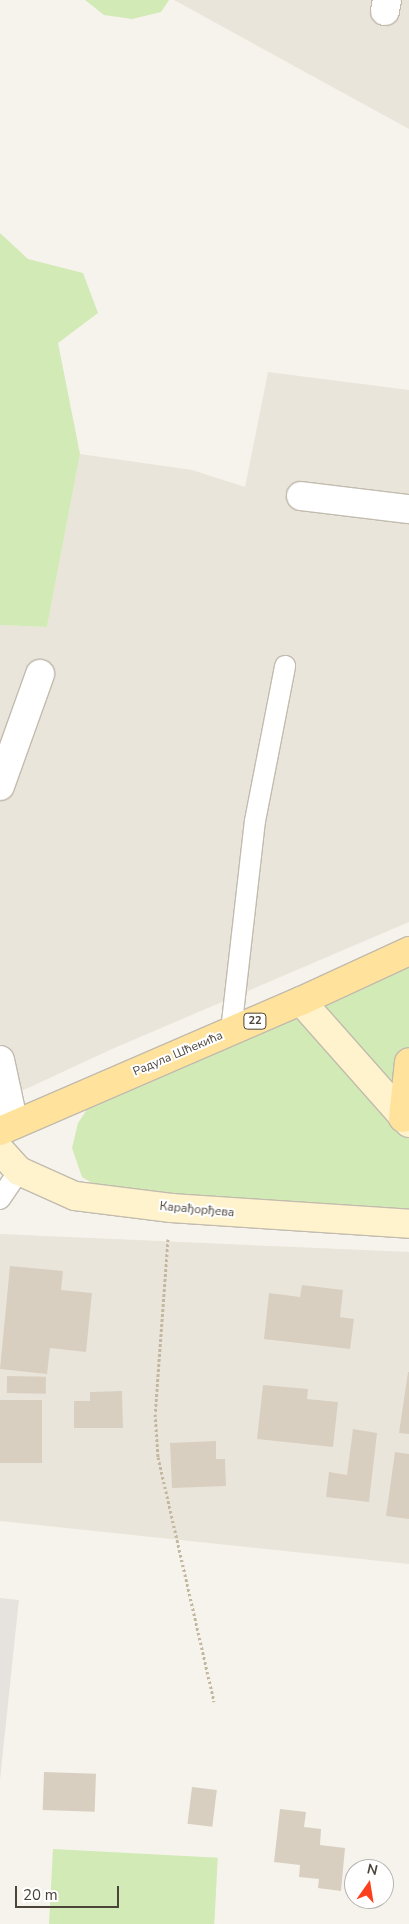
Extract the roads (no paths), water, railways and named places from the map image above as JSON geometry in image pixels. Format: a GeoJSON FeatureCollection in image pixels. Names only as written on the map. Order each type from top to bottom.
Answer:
{"type":"FeatureCollection","features":[{"type":"Feature","properties":{"kind":"main road","name":"Радула Шћекића"},"geometry":{"type":"LineString","coordinates":[[7,1128],[301,1001],[409,951]]}},
{"type":"Feature","properties":{"kind":"main road"},"geometry":{"type":"LineString","coordinates":[[406,1120],[409,1062]]}},
{"type":"Feature","properties":{"kind":"street"},"geometry":{"type":"LineString","coordinates":[[301,496],[409,509]]}},
{"type":"Feature","properties":{"kind":"street"},"geometry":{"type":"LineString","coordinates":[[0,786],[40,674]]}},
{"type":"Feature","properties":{"kind":"street"},"geometry":{"type":"LineString","coordinates":[[301,1001],[406,1120]]}},
{"type":"Feature","properties":{"kind":"street"},"geometry":{"type":"LineString","coordinates":[[0,1060],[7,1128]]}},
{"type":"Feature","properties":{"kind":"street","name":"Карађорђева"},"geometry":{"type":"LineString","coordinates":[[0,1150],[20,1171],[75,1196],[171,1208],[409,1224]]}},
{"type":"Feature","properties":{"kind":"lane"},"geometry":{"type":"LineString","coordinates":[[231,1031],[255,821],[285,666]]}},
{"type":"Feature","properties":{"kind":"lane"},"geometry":{"type":"LineString","coordinates":[[0,1199],[20,1171]]}}]}
